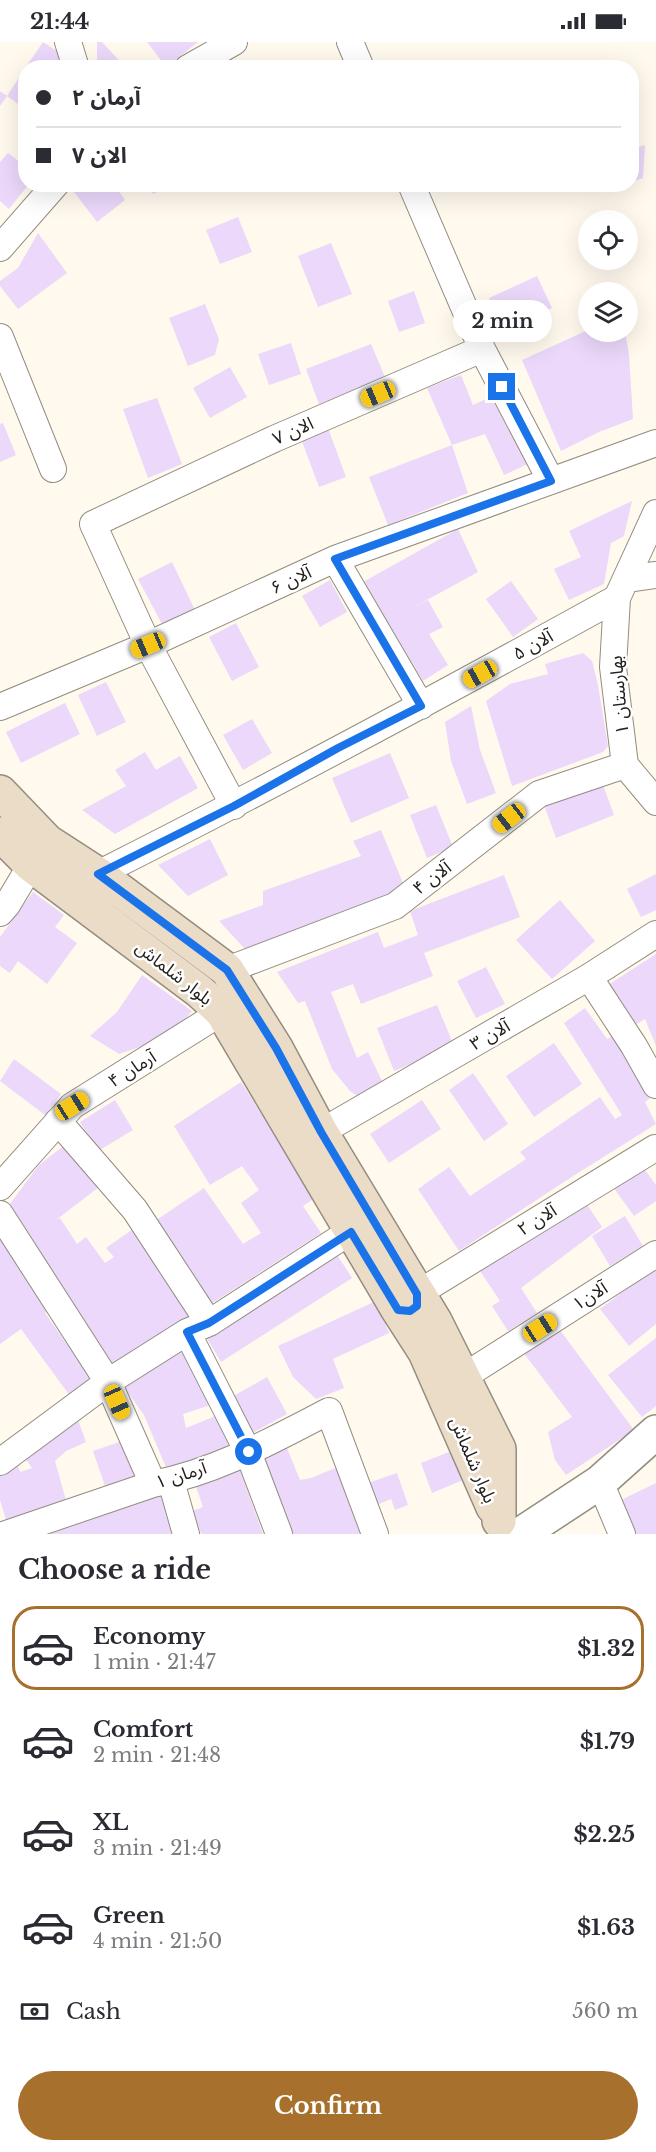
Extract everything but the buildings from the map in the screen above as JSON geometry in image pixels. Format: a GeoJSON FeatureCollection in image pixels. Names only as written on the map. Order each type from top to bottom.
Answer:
{"type":"FeatureCollection","features":[{"type":"Feature","properties":{"kind":"main road","name":"بلوار شلماش"},"geometry":{"type":"LineString","coordinates":[[0,792],[47,841],[98,874],[227,970],[276,1048],[414,1312],[425,1352],[507,1530]]}},
{"type":"Feature","properties":{"kind":"main road","name":"بلوار شلماش"},"geometry":{"type":"LineString","coordinates":[[0,834],[31,865],[199,991],[222,1012],[351,1232],[463,1377],[499,1449],[507,1530]]}},
{"type":"Feature","properties":{"kind":"street"},"geometry":{"type":"LineString","coordinates":[[68,42],[74,60]]}},
{"type":"Feature","properties":{"kind":"street"},"geometry":{"type":"LineString","coordinates":[[202,60],[234,42]]}},
{"type":"Feature","properties":{"kind":"street"},"geometry":{"type":"LineString","coordinates":[[350,42],[358,60]]}},
{"type":"Feature","properties":{"kind":"street"},"geometry":{"type":"LineString","coordinates":[[0,248],[49,192]]}},
{"type":"Feature","properties":{"kind":"street"},"geometry":{"type":"LineString","coordinates":[[414,192],[482,349],[551,481]]}},
{"type":"Feature","properties":{"kind":"street"},"geometry":{"type":"LineString","coordinates":[[0,337],[54,469]]}},
{"type":"Feature","properties":{"kind":"street","name":"الان ۷"},"geometry":{"type":"LineString","coordinates":[[148,645],[93,524],[274,439],[482,349]]}},
{"type":"Feature","properties":{"kind":"street","name":"آلان ۶"},"geometry":{"type":"LineString","coordinates":[[0,707],[148,645],[335,559],[656,443]]}},
{"type":"Feature","properties":{"kind":"street","name":"بهارستان ۱"},"geometry":{"type":"LineString","coordinates":[[625,765],[613,667],[621,589],[656,513]]}},
{"type":"Feature","properties":{"kind":"street"},"geometry":{"type":"LineString","coordinates":[[335,559],[421,706]]}},
{"type":"Feature","properties":{"kind":"street"},"geometry":{"type":"LineString","coordinates":[[621,589],[656,575]]}},
{"type":"Feature","properties":{"kind":"street","name":"آلان ۵"},"geometry":{"type":"LineString","coordinates":[[98,874],[234,806],[338,748],[421,706],[621,589]]}},
{"type":"Feature","properties":{"kind":"street"},"geometry":{"type":"LineString","coordinates":[[148,645],[234,806]]}},
{"type":"Feature","properties":{"kind":"street"},"geometry":{"type":"LineString","coordinates":[[625,765],[656,802]]}},
{"type":"Feature","properties":{"kind":"street","name":"آلان ۴"},"geometry":{"type":"LineString","coordinates":[[227,970],[394,906],[539,794],[625,765]]}},
{"type":"Feature","properties":{"kind":"street"},"geometry":{"type":"LineString","coordinates":[[0,913],[8,905],[31,865]]}},
{"type":"Feature","properties":{"kind":"street","name":"آلان ۳"},"geometry":{"type":"LineString","coordinates":[[321,1132],[589,977],[656,934]]}},
{"type":"Feature","properties":{"kind":"street"},"geometry":{"type":"LineString","coordinates":[[589,977],[634,1046],[656,1085]]}},
{"type":"Feature","properties":{"kind":"street","name":"آرمان ۴"},"geometry":{"type":"LineString","coordinates":[[0,1187],[72,1106],[222,1012]]}},
{"type":"Feature","properties":{"kind":"street"},"geometry":{"type":"LineString","coordinates":[[58,1121],[135,1210],[198,1327],[249,1452],[279,1534]]}},
{"type":"Feature","properties":{"kind":"street","name":"آلان ۲"},"geometry":{"type":"LineString","coordinates":[[414,1312],[656,1148]]}},
{"type":"Feature","properties":{"kind":"street"},"geometry":{"type":"LineString","coordinates":[[0,1214],[108,1382],[162,1483],[186,1534]]}},
{"type":"Feature","properties":{"kind":"street"},"geometry":{"type":"LineString","coordinates":[[0,1462],[108,1382],[351,1232]]}},
{"type":"Feature","properties":{"kind":"street","name":"آلان۱"},"geometry":{"type":"LineString","coordinates":[[463,1377],[656,1254]]}},
{"type":"Feature","properties":{"kind":"street","name":"آرمان ۱"},"geometry":{"type":"LineString","coordinates":[[6,1534],[249,1452],[329,1411],[375,1534]]}},
{"type":"Feature","properties":{"kind":"street"},"geometry":{"type":"LineString","coordinates":[[507,1530],[600,1482],[656,1432]]}},
{"type":"Feature","properties":{"kind":"street"},"geometry":{"type":"LineString","coordinates":[[600,1482],[622,1534]]}},
{"type":"Feature","properties":{"kind":"route"},"geometry":{"type":"LineString","coordinates":[[249,1452],[187,1332],[209,1323],[351,1232],[398,1310],[410,1311],[417,1306],[417,1294],[321,1132],[276,1048],[227,970],[98,874],[234,806],[338,748],[421,706],[335,559],[551,481],[502,387]]}}]}
